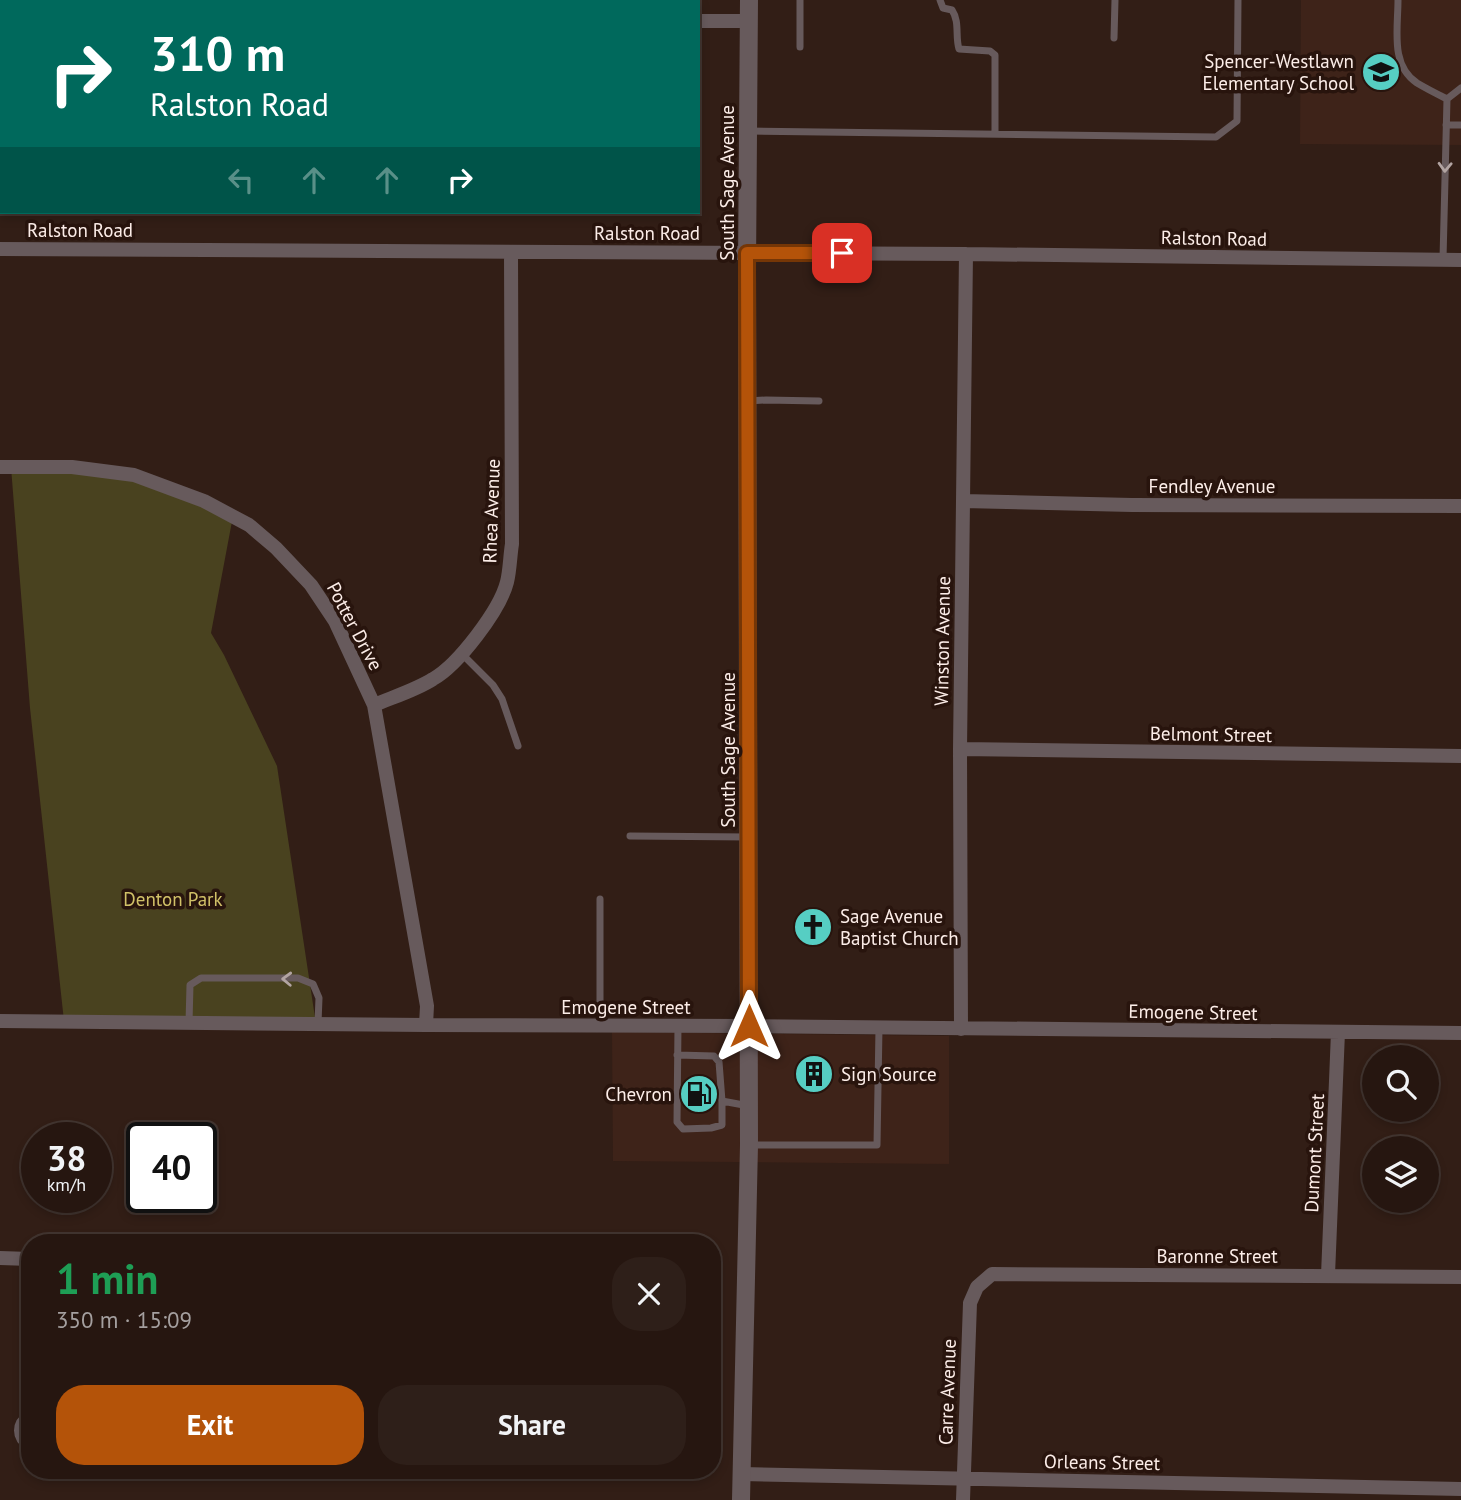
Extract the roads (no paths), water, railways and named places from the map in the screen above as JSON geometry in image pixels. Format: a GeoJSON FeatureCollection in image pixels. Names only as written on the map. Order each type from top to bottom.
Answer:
{"type":"FeatureCollection","features":[{"type":"Feature","properties":{"kind":"street","name":"South Sage Avenue"},"geometry":{"type":"LineString","coordinates":[[741,1500],[749,1145],[749,0]]}},
{"type":"Feature","properties":{"kind":"street"},"geometry":{"type":"LineString","coordinates":[[700,21],[748,21]]}},
{"type":"Feature","properties":{"kind":"street","name":"Ralston Road"},"geometry":{"type":"LineString","coordinates":[[0,249],[966,254],[1461,260]]}},
{"type":"Feature","properties":{"kind":"street","name":"Rhea Avenue"},"geometry":{"type":"LineString","coordinates":[[374,705],[434,679],[462,654],[494,610],[507,583],[512,544],[511,253]]}},
{"type":"Feature","properties":{"kind":"street","name":"Winston Avenue"},"geometry":{"type":"LineString","coordinates":[[961,1029],[960,749],[966,254]]}},
{"type":"Feature","properties":{"kind":"street","name":"Potter Drive"},"geometry":{"type":"LineString","coordinates":[[0,467],[72,467],[134,475],[205,501],[249,525],[312,585],[335,621],[374,705],[427,1006],[426,1026]]}},
{"type":"Feature","properties":{"kind":"street","name":"Fendley Avenue"},"geometry":{"type":"LineString","coordinates":[[963,501],[1132,505],[1461,506]]}},
{"type":"Feature","properties":{"kind":"street","name":"Belmont Street"},"geometry":{"type":"LineString","coordinates":[[960,749],[1461,756]]}},
{"type":"Feature","properties":{"kind":"street","name":"Emogene Street"},"geometry":{"type":"LineString","coordinates":[[0,1021],[1461,1033]]}},
{"type":"Feature","properties":{"kind":"street","name":"Dumont Street"},"geometry":{"type":"LineString","coordinates":[[1328,1275],[1338,1032]]}},
{"type":"Feature","properties":{"kind":"street"},"geometry":{"type":"LineString","coordinates":[[0,1258],[21,1259]]}},
{"type":"Feature","properties":{"kind":"street","name":"Baronne Street"},"geometry":{"type":"LineString","coordinates":[[977,1287],[992,1274],[1461,1277]]}},
{"type":"Feature","properties":{"kind":"street","name":"Carre Avenue"},"geometry":{"type":"LineString","coordinates":[[963,1500],[970,1303],[977,1287]]}},
{"type":"Feature","properties":{"kind":"street","name":"Orleans Street"},"geometry":{"type":"LineString","coordinates":[[742,1474],[1461,1489]]}},
{"type":"Feature","properties":{"kind":"lane"},"geometry":{"type":"LineString","coordinates":[[800,0],[800,47]]}},
{"type":"Feature","properties":{"kind":"lane"},"geometry":{"type":"LineString","coordinates":[[940,0],[943,8],[952,10],[957,18],[959,49],[990,51],[995,55],[995,134]]}},
{"type":"Feature","properties":{"kind":"lane"},"geometry":{"type":"LineString","coordinates":[[1114,38],[1115,0]]}},
{"type":"Feature","properties":{"kind":"lane"},"geometry":{"type":"LineString","coordinates":[[748,131],[1216,137],[1237,121],[1238,0]]}},
{"type":"Feature","properties":{"kind":"lane"},"geometry":{"type":"LineString","coordinates":[[1398,0],[1397,46],[1400,65],[1415,81],[1447,99]]}},
{"type":"Feature","properties":{"kind":"lane"},"geometry":{"type":"LineString","coordinates":[[1443,260],[1447,99],[1461,88]]}},
{"type":"Feature","properties":{"kind":"lane"},"geometry":{"type":"LineString","coordinates":[[1446,125],[1461,125]]}},
{"type":"Feature","properties":{"kind":"lane"},"geometry":{"type":"LineString","coordinates":[[748,402],[820,401]]}},
{"type":"Feature","properties":{"kind":"lane"},"geometry":{"type":"LineString","coordinates":[[462,654],[494,685],[502,699],[518,746]]}},
{"type":"Feature","properties":{"kind":"lane"},"geometry":{"type":"LineString","coordinates":[[630,836],[749,837]]}},
{"type":"Feature","properties":{"kind":"lane"},"geometry":{"type":"LineString","coordinates":[[600,899],[600,1026]]}},
{"type":"Feature","properties":{"kind":"lane"},"geometry":{"type":"LineString","coordinates":[[189,1023],[190,985],[201,978],[298,978],[313,984],[319,998],[317,1024]]}},
{"type":"Feature","properties":{"kind":"lane"},"geometry":{"type":"LineString","coordinates":[[677,1055],[714,1056],[719,1062],[722,1125],[683,1129],[677,1122],[677,1055],[678,1026]]}},
{"type":"Feature","properties":{"kind":"lane"},"geometry":{"type":"LineString","coordinates":[[749,1145],[877,1145],[879,1028]]}},
{"type":"Feature","properties":{"kind":"lane"},"geometry":{"type":"LineString","coordinates":[[722,1101],[749,1106]]}},
{"type":"Feature","properties":{"kind":"place","name":"Spencer-Westlawn Elementary School"},"geometry":{"type":"Point","coordinates":[1381,72]}},
{"type":"Feature","properties":{"kind":"place","name":"Sage Avenue Baptist Church"},"geometry":{"type":"Point","coordinates":[813,927]}},
{"type":"Feature","properties":{"kind":"place","name":"Sign Source"},"geometry":{"type":"Point","coordinates":[814,1074]}},
{"type":"Feature","properties":{"kind":"place","name":"Chevron"},"geometry":{"type":"Point","coordinates":[699,1094]}},
{"type":"Feature","properties":{"kind":"park label","name":"Denton Park"},"geometry":{"type":"Point","coordinates":[173,899]}}]}
